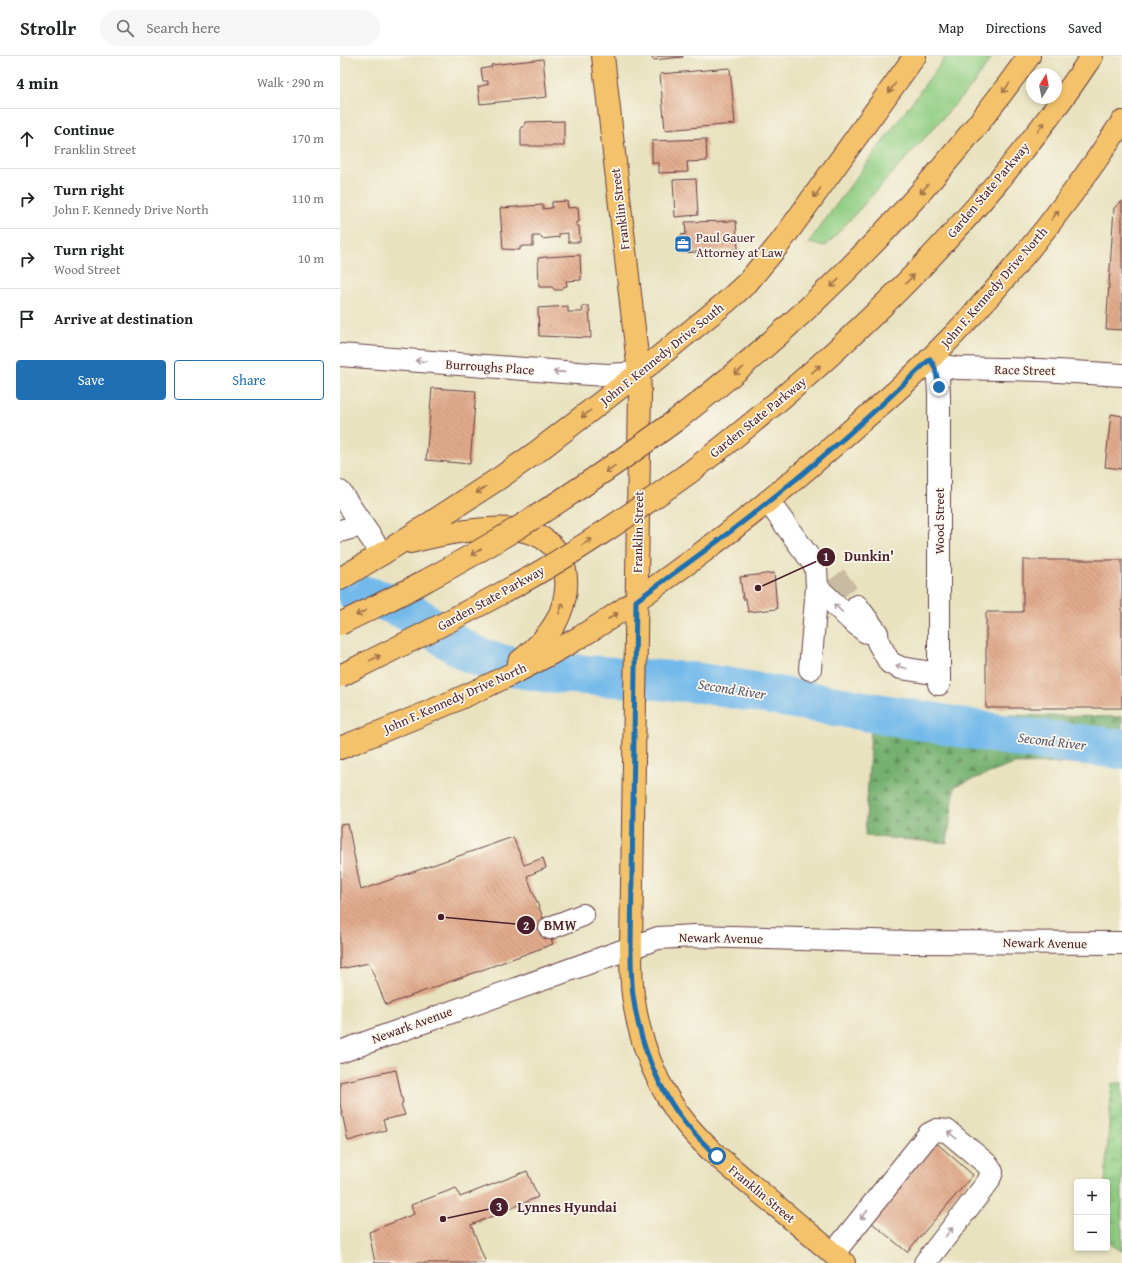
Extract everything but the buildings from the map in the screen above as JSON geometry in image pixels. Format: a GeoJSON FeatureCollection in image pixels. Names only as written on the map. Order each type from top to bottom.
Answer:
{"type":"FeatureCollection","features":[{"type":"Feature","properties":{"kind":"main road","name":"Franklin Street"},"geometry":{"type":"LineString","coordinates":[[603,56],[639,373],[640,439],[631,946],[631,973],[637,1019],[644,1045],[662,1087],[686,1124],[717,1156],[839,1259]]}},
{"type":"Feature","properties":{"kind":"main road","name":"John F. Kennedy Drive South"},"geometry":{"type":"LineString","coordinates":[[340,579],[389,550],[532,456],[639,373],[747,283],[763,265],[796,222],[915,56]]}},
{"type":"Feature","properties":{"kind":"main road"},"geometry":{"type":"LineString","coordinates":[[340,624],[426,581],[498,540],[602,474],[676,421],[716,390],[772,342],[832,287],[915,200],[988,112],[1029,56]]}},
{"type":"Feature","properties":{"kind":"main road","name":"Garden State Parkway"},"geometry":{"type":"LineString","coordinates":[[340,676],[460,616],[532,576],[602,533],[689,473],[737,436],[801,382],[863,326],[917,272],[1004,174],[1055,109],[1092,56]]}},
{"type":"Feature","properties":{"kind":"main road","name":"John F. Kennedy Drive North"},"geometry":{"type":"LineString","coordinates":[[340,748],[490,686],[568,645],[636,601],[728,534],[838,443],[930,359],[980,307],[1031,246],[1088,171],[1122,122]]}},
{"type":"Feature","properties":{"kind":"main road"},"geometry":{"type":"LineString","coordinates":[[389,550],[430,537],[479,530],[519,530],[542,538],[558,551],[566,571],[567,585],[565,598],[555,623],[531,653],[490,686]]}},
{"type":"Feature","properties":{"kind":"street","name":"Burroughs Place"},"geometry":{"type":"LineString","coordinates":[[340,355],[596,375],[623,375],[639,373]]}},
{"type":"Feature","properties":{"kind":"street","name":"Race Street"},"geometry":{"type":"LineString","coordinates":[[930,359],[939,365],[956,368],[1041,370],[1122,375]]}},
{"type":"Feature","properties":{"kind":"street","name":"Wood Street"},"geometry":{"type":"LineString","coordinates":[[878,642],[890,663],[939,679],[939,394],[938,377],[930,359]]}},
{"type":"Feature","properties":{"kind":"street"},"geometry":{"type":"LineString","coordinates":[[340,492],[362,525],[389,550]]}},
{"type":"Feature","properties":{"kind":"street"},"geometry":{"type":"LineString","coordinates":[[768,501],[823,577],[851,620],[878,642]]}},
{"type":"Feature","properties":{"kind":"street"},"geometry":{"type":"LineString","coordinates":[[340,531],[362,525]]}},
{"type":"Feature","properties":{"kind":"street"},"geometry":{"type":"LineString","coordinates":[[810,669],[823,577]]}},
{"type":"Feature","properties":{"kind":"street"},"geometry":{"type":"LineString","coordinates":[[857,606],[877,633],[878,642]]}},
{"type":"Feature","properties":{"kind":"street"},"geometry":{"type":"LineString","coordinates":[[550,928],[583,915]]}},
{"type":"Feature","properties":{"kind":"street","name":"Newark Avenue"},"geometry":{"type":"LineString","coordinates":[[340,1052],[631,946],[658,938],[694,936],[908,942],[1122,944]]}},
{"type":"Feature","properties":{"kind":"street"},"geometry":{"type":"LineString","coordinates":[[839,1259],[928,1134],[937,1130],[947,1131],[988,1165],[992,1172],[988,1182],[924,1263]]}},
{"type":"Feature","properties":{"kind":"green space"},"geometry":{"type":"Polygon","coordinates":[[[946,56],[993,56],[972,86],[826,246],[808,243],[946,56]]]}},
{"type":"Feature","properties":{"kind":"green space"},"geometry":{"type":"Polygon","coordinates":[[[997,715],[1122,717],[1122,762],[1014,764],[955,786],[947,843],[865,836],[871,729],[997,715]]]}},
{"type":"Feature","properties":{"kind":"green space"},"geometry":{"type":"Polygon","coordinates":[[[1112,1083],[1122,1083],[1122,1251],[1110,1244],[1110,1179],[1105,1179],[1112,1083]]]}},
{"type":"Feature","properties":{"kind":"waterway","name":"Second River"},"geometry":{"type":"LineString","coordinates":[[357,594],[385,601],[405,609],[456,645],[472,654],[489,661],[516,668],[543,672],[701,683],[1023,738],[1122,749]]}},
{"type":"Feature","properties":{"kind":"tunnel"},"geometry":{"type":"LineString","coordinates":[[835,576],[857,606]]}},
{"type":"Feature","properties":{"kind":"place","name":"Paul Gauer Attorney at Law"},"geometry":{"type":"Point","coordinates":[683,244]}},
{"type":"Feature","properties":{"kind":"place","name":"Dunkin'"},"geometry":{"type":"Point","coordinates":[758,588]}},
{"type":"Feature","properties":{"kind":"place","name":"BMW"},"geometry":{"type":"Point","coordinates":[441,917]}},
{"type":"Feature","properties":{"kind":"place","name":"Lynnes Hyundai"},"geometry":{"type":"Point","coordinates":[443,1219]}},
{"type":"Feature","properties":{"kind":"route"},"geometry":{"type":"LineString","coordinates":[[717,1156],[686,1124],[662,1087],[644,1045],[633,996],[631,946],[636,601],[728,534],[762,507],[838,443],[930,359],[938,377],[939,387]]}}]}
